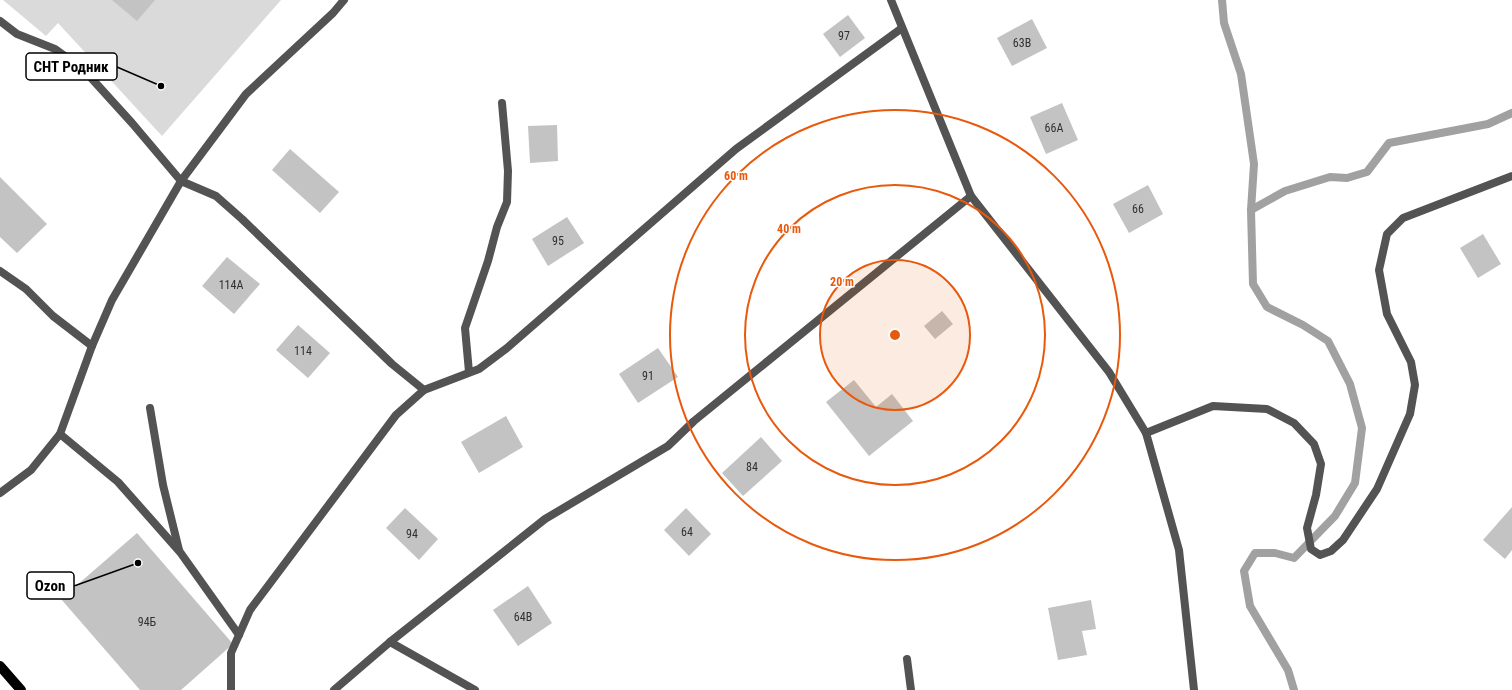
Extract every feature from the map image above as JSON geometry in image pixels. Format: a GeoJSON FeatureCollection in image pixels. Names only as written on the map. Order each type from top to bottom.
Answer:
{"type":"FeatureCollection","features":[{"type":"Feature","properties":{"kind":"main road"},"geometry":{"type":"LineString","coordinates":[[0,666],[21,690]]}},
{"type":"Feature","properties":{"kind":"street"},"geometry":{"type":"LineString","coordinates":[[0,493],[31,470],[60,434],[92,346],[112,300],[181,181],[246,94],[333,13],[344,0]]}},
{"type":"Feature","properties":{"kind":"street"},"geometry":{"type":"LineString","coordinates":[[891,0],[970,196],[1108,372],[1146,433],[1179,550],[1194,690]]}},
{"type":"Feature","properties":{"kind":"street"},"geometry":{"type":"LineString","coordinates":[[0,21],[17,34],[55,50],[83,69],[132,123],[181,181],[216,196],[242,219],[392,364],[424,390]]}},
{"type":"Feature","properties":{"kind":"street"},"geometry":{"type":"LineString","coordinates":[[231,690],[231,653],[250,610],[396,415],[424,390],[479,369],[507,348],[736,149],[902,28]]}},
{"type":"Feature","properties":{"kind":"street"},"geometry":{"type":"LineString","coordinates":[[469,372],[465,328],[488,261],[497,227],[507,202],[508,171],[502,103]]}},
{"type":"Feature","properties":{"kind":"street"},"geometry":{"type":"LineString","coordinates":[[1146,433],[1213,406],[1267,409],[1294,423],[1314,444],[1322,464],[1316,496],[1307,528],[1312,549],[1320,555],[1331,552],[1343,540],[1377,489],[1410,414],[1414,392],[1415,385],[1411,362],[1387,314],[1379,270],[1387,234],[1403,218],[1512,176]]}},
{"type":"Feature","properties":{"kind":"street"},"geometry":{"type":"LineString","coordinates":[[334,690],[390,642],[545,519],[668,446],[694,421],[970,196]]}},
{"type":"Feature","properties":{"kind":"street"},"geometry":{"type":"LineString","coordinates":[[0,271],[26,289],[53,316],[92,346]]}},
{"type":"Feature","properties":{"kind":"street"},"geometry":{"type":"LineString","coordinates":[[150,408],[163,485],[180,552]]}},
{"type":"Feature","properties":{"kind":"street"},"geometry":{"type":"LineString","coordinates":[[60,434],[118,482],[180,552],[239,634]]}},
{"type":"Feature","properties":{"kind":"street"},"geometry":{"type":"LineString","coordinates":[[390,642],[475,690]]}},
{"type":"Feature","properties":{"kind":"street"},"geometry":{"type":"LineString","coordinates":[[907,659],[911,690]]}},
{"type":"Feature","properties":{"kind":"shaded area"},"geometry":{"type":"Polygon","coordinates":[[[3,0],[281,0],[162,136],[58,23],[46,36],[3,0]]]}},
{"type":"Feature","properties":{"kind":"building"},"geometry":{"type":"Polygon","coordinates":[[[112,0],[155,0],[137,21],[112,0]]]}},
{"type":"Feature","properties":{"kind":"building"},"geometry":{"type":"Polygon","coordinates":[[[848,15],[865,38],[840,57],[823,34],[848,15]]]}},
{"type":"Feature","properties":{"kind":"building"},"geometry":{"type":"Polygon","coordinates":[[[1032,19],[1047,48],[1012,66],[997,38],[1032,19]]]}},
{"type":"Feature","properties":{"kind":"building"},"geometry":{"type":"Polygon","coordinates":[[[1062,103],[1078,140],[1046,154],[1030,117],[1062,103]]]}},
{"type":"Feature","properties":{"kind":"building"},"geometry":{"type":"Polygon","coordinates":[[[557,125],[558,161],[530,163],[528,126],[557,125]]]}},
{"type":"Feature","properties":{"kind":"building"},"geometry":{"type":"Polygon","coordinates":[[[290,149],[339,192],[320,213],[272,170],[290,149]]]}},
{"type":"Feature","properties":{"kind":"building"},"geometry":{"type":"Polygon","coordinates":[[[0,177],[47,224],[17,253],[0,237],[0,177]]]}},
{"type":"Feature","properties":{"kind":"building"},"geometry":{"type":"Polygon","coordinates":[[[1148,185],[1163,214],[1129,233],[1113,204],[1148,185]]]}},
{"type":"Feature","properties":{"kind":"building"},"geometry":{"type":"Polygon","coordinates":[[[567,217],[584,243],[548,266],[532,239],[567,217]]]}},
{"type":"Feature","properties":{"kind":"building"},"geometry":{"type":"Polygon","coordinates":[[[1483,234],[1501,264],[1478,278],[1460,248],[1483,234]]]}},
{"type":"Feature","properties":{"kind":"building"},"geometry":{"type":"Polygon","coordinates":[[[227,257],[260,284],[234,314],[202,286],[227,257]]]}},
{"type":"Feature","properties":{"kind":"building"},"geometry":{"type":"Polygon","coordinates":[[[942,311],[953,324],[935,339],[924,326],[942,311]]]}},
{"type":"Feature","properties":{"kind":"building"},"geometry":{"type":"Polygon","coordinates":[[[298,325],[330,353],[308,378],[276,350],[298,325]]]}},
{"type":"Feature","properties":{"kind":"building"},"geometry":{"type":"Polygon","coordinates":[[[658,348],[678,377],[638,403],[619,374],[658,348]]]}},
{"type":"Feature","properties":{"kind":"building"},"geometry":{"type":"Polygon","coordinates":[[[854,380],[876,407],[892,394],[913,421],[869,456],[826,402],[854,380]]]}},
{"type":"Feature","properties":{"kind":"building"},"geometry":{"type":"Polygon","coordinates":[[[506,416],[523,447],[479,473],[461,442],[506,416]]]}},
{"type":"Feature","properties":{"kind":"building"},"geometry":{"type":"Polygon","coordinates":[[[761,437],[782,461],[743,496],[722,473],[761,437]]]}},
{"type":"Feature","properties":{"kind":"building"},"geometry":{"type":"Polygon","coordinates":[[[1512,507],[1512,550],[1505,559],[1483,540],[1512,507]]]}},
{"type":"Feature","properties":{"kind":"building"},"geometry":{"type":"Polygon","coordinates":[[[405,508],[438,539],[419,560],[386,528],[405,508]]]}},
{"type":"Feature","properties":{"kind":"building"},"geometry":{"type":"Polygon","coordinates":[[[686,508],[711,534],[689,556],[664,530],[686,508]]]}},
{"type":"Feature","properties":{"kind":"building"},"geometry":{"type":"Polygon","coordinates":[[[137,533],[233,644],[181,690],[140,690],[61,599],[137,533]]]}},
{"type":"Feature","properties":{"kind":"building"},"geometry":{"type":"Polygon","coordinates":[[[528,586],[552,623],[518,646],[493,610],[528,586]]]}},
{"type":"Feature","properties":{"kind":"building"},"geometry":{"type":"Polygon","coordinates":[[[1091,600],[1096,629],[1082,631],[1087,655],[1058,660],[1048,608],[1091,600]]]}},
{"type":"Feature","properties":{"kind":"waterway"},"geometry":{"type":"LineString","coordinates":[[1222,0],[1224,23],[1241,74],[1254,164],[1251,210],[1253,284],[1267,307],[1303,325],[1328,341],[1350,384],[1362,428],[1355,483],[1335,516],[1294,558],[1275,553],[1255,553],[1244,571],[1250,606],[1288,670],[1294,690]]}},
{"type":"Feature","properties":{"kind":"waterway"},"geometry":{"type":"LineString","coordinates":[[1251,210],[1285,191],[1330,177],[1347,178],[1367,172],[1389,143],[1488,124],[1512,113]]}},
{"type":"Feature","properties":{"kind":"place","name":"СНТ Родник"},"geometry":{"type":"Point","coordinates":[161,86]}},
{"type":"Feature","properties":{"kind":"place","name":"Ozon"},"geometry":{"type":"Point","coordinates":[138,563]}}]}
